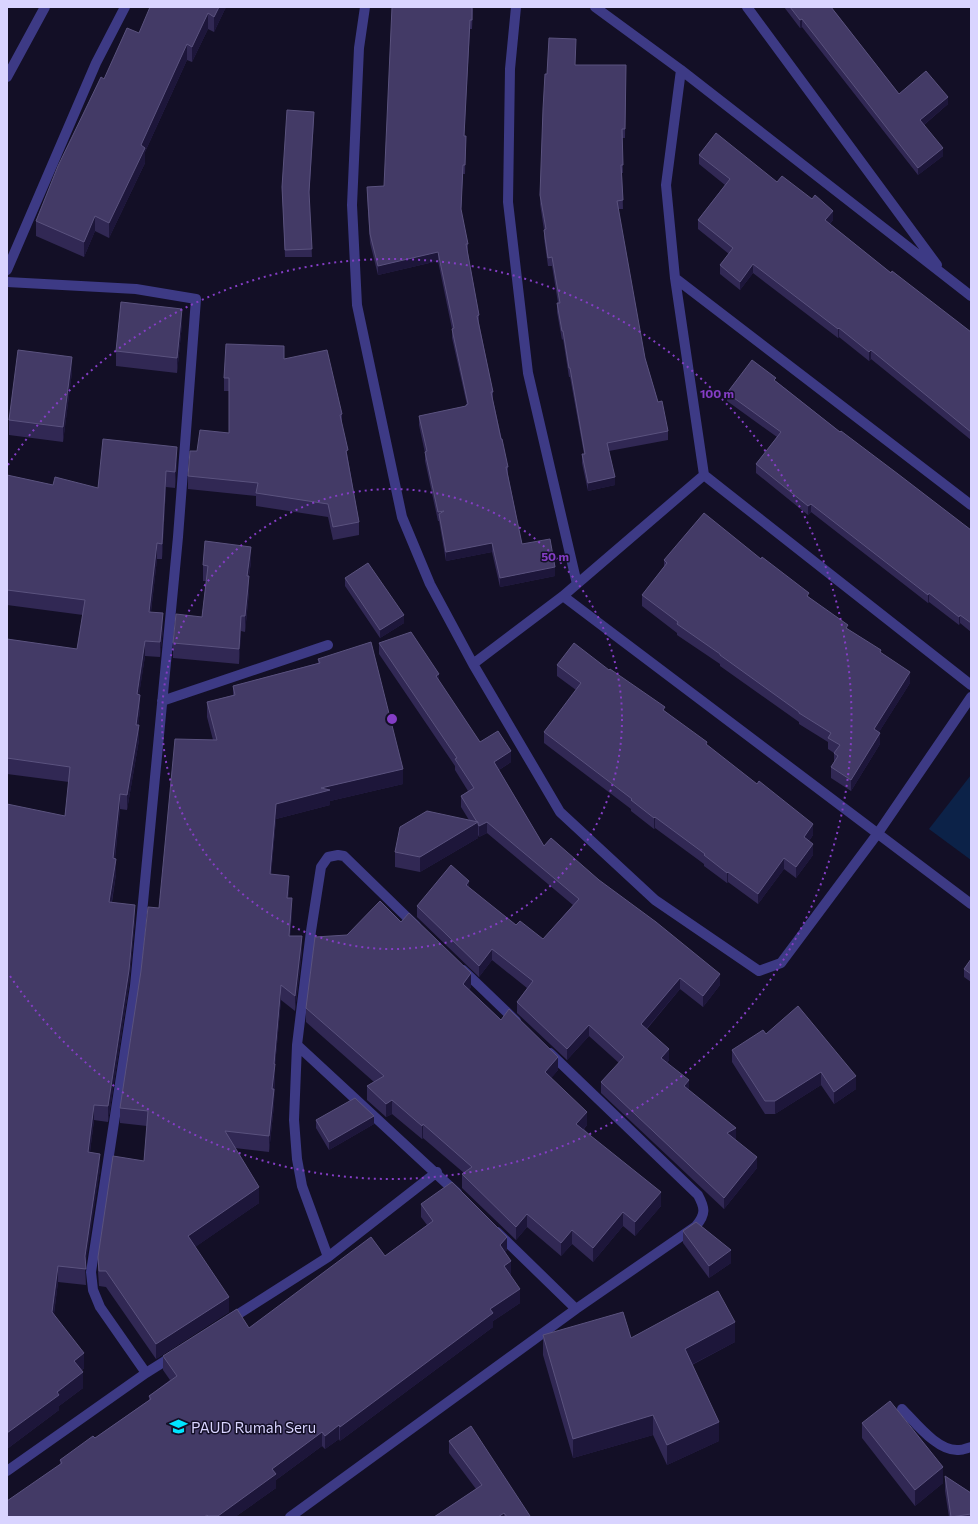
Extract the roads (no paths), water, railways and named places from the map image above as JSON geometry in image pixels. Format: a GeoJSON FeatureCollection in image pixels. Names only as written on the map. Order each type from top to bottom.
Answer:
{"type":"FeatureCollection","features":[{"type":"Feature","properties":{"kind":"street"},"geometry":{"type":"LineString","coordinates":[[7,77],[45,7]]}},
{"type":"Feature","properties":{"kind":"street"},"geometry":{"type":"LineString","coordinates":[[7,270],[96,62],[125,7]]}},
{"type":"Feature","properties":{"kind":"street"},"geometry":{"type":"LineString","coordinates":[[366,7],[359,48],[352,205],[357,305],[402,517],[430,584],[473,664],[560,812],[655,900],[758,971],[781,963],[878,833],[971,697]]}},
{"type":"Feature","properties":{"kind":"street"},"geometry":{"type":"LineString","coordinates":[[516,7],[510,69],[508,202],[528,373],[577,584]]}},
{"type":"Feature","properties":{"kind":"street"},"geometry":{"type":"LineString","coordinates":[[595,7],[681,70],[971,296]]}},
{"type":"Feature","properties":{"kind":"street"},"geometry":{"type":"LineString","coordinates":[[747,7],[944,275]]}},
{"type":"Feature","properties":{"kind":"street"},"geometry":{"type":"LineString","coordinates":[[681,70],[666,185],[675,278],[704,475],[971,685]]}},
{"type":"Feature","properties":{"kind":"street"},"geometry":{"type":"LineString","coordinates":[[675,278],[971,505]]}},
{"type":"Feature","properties":{"kind":"street"},"geometry":{"type":"LineString","coordinates":[[7,282],[136,290],[196,299],[178,537],[135,986],[90,1272],[93,1290],[100,1307],[146,1373]]}},
{"type":"Feature","properties":{"kind":"street"},"geometry":{"type":"LineString","coordinates":[[473,664],[577,584],[704,475]]}},
{"type":"Feature","properties":{"kind":"street"},"geometry":{"type":"LineString","coordinates":[[562,596],[971,904]]}},
{"type":"Feature","properties":{"kind":"street"},"geometry":{"type":"LineString","coordinates":[[162,701],[328,645]]}},
{"type":"Feature","properties":{"kind":"street"},"geometry":{"type":"LineString","coordinates":[[328,1257],[302,1186],[297,1159],[294,1120],[297,1045],[311,931],[321,867],[328,857],[338,855],[344,856],[424,933]]}},
{"type":"Feature","properties":{"kind":"street"},"geometry":{"type":"LineString","coordinates":[[458,966],[521,1026]]}},
{"type":"Feature","properties":{"kind":"street"},"geometry":{"type":"LineString","coordinates":[[297,1045],[437,1172],[465,1200]]}},
{"type":"Feature","properties":{"kind":"street"},"geometry":{"type":"LineString","coordinates":[[290,1517],[576,1309],[696,1226],[703,1217],[704,1208],[698,1195],[544,1048]]}},
{"type":"Feature","properties":{"kind":"street"},"geometry":{"type":"LineString","coordinates":[[220,1326],[328,1257],[437,1172]]}},
{"type":"Feature","properties":{"kind":"street"},"geometry":{"type":"LineString","coordinates":[[492,1227],[576,1309]]}},
{"type":"Feature","properties":{"kind":"street"},"geometry":{"type":"LineString","coordinates":[[7,1471],[146,1373],[180,1352]]}},
{"type":"Feature","properties":{"kind":"street"},"geometry":{"type":"LineString","coordinates":[[902,1409],[938,1444],[948,1449],[958,1450],[971,1447]]}},
{"type":"Feature","properties":{"kind":"water"},"geometry":{"type":"Polygon","coordinates":[[[971,775],[971,860],[929,829],[971,775]]]}},
{"type":"Feature","properties":{"kind":"place","name":"PAUD Rumah Seru"},"geometry":{"type":"Point","coordinates":[178,1427]}}]}
